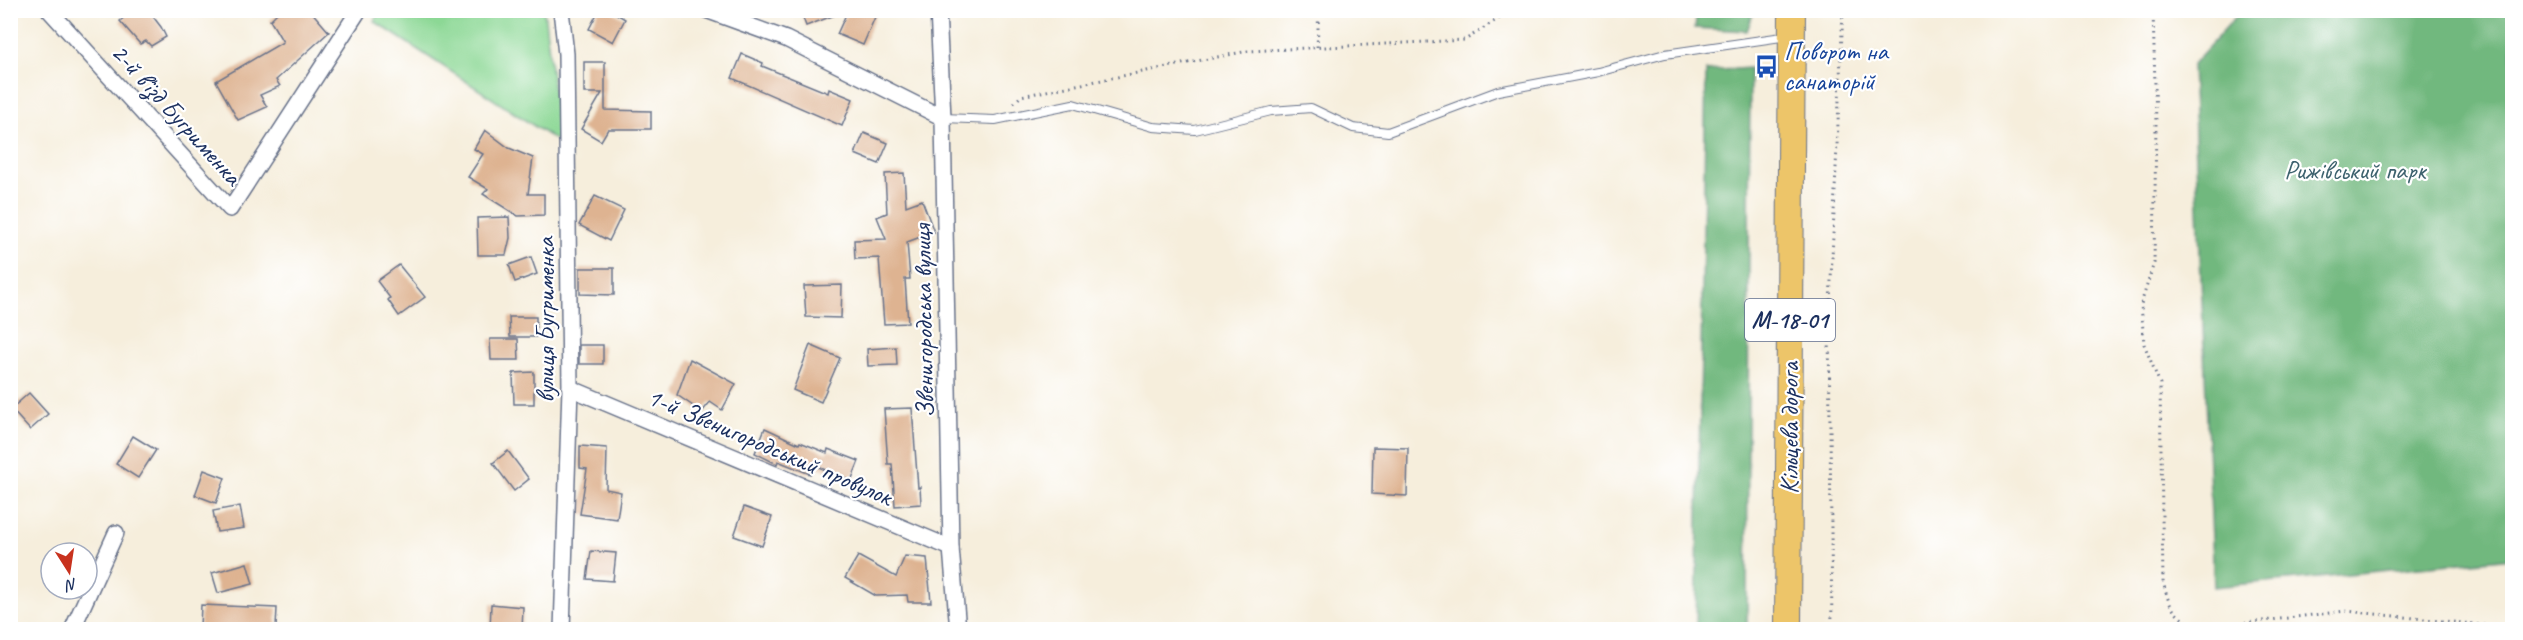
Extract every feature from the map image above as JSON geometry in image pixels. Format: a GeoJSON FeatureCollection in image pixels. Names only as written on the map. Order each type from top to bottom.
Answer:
{"type":"FeatureCollection","features":[{"type":"Feature","properties":{"kind":"highway","name":"Кільцева дорога"},"geometry":{"type":"LineString","coordinates":[[1788,630],[1792,23]]}},
{"type":"Feature","properties":{"kind":"street","name":"2-й в'їзд Бугрименка"},"geometry":{"type":"LineString","coordinates":[[50,10],[230,209],[359,10]]}},
{"type":"Feature","properties":{"kind":"street","name":"вулиця Бугрименка"},"geometry":{"type":"LineString","coordinates":[[561,10],[566,54],[570,388],[562,630]]}},
{"type":"Feature","properties":{"kind":"street"},"geometry":{"type":"LineString","coordinates":[[706,10],[786,39],[943,118]]}},
{"type":"Feature","properties":{"kind":"street","name":"Звенигородська вулиця"},"geometry":{"type":"LineString","coordinates":[[938,10],[943,118],[951,548],[958,630]]}},
{"type":"Feature","properties":{"kind":"street","name":"1-й Звенигородський провулок"},"geometry":{"type":"LineString","coordinates":[[570,388],[951,548]]}},
{"type":"Feature","properties":{"kind":"street"},"geometry":{"type":"LineString","coordinates":[[72,630],[116,533]]}},
{"type":"Feature","properties":{"kind":"lane"},"geometry":{"type":"LineString","coordinates":[[943,118],[995,120],[1073,104],[1153,127],[1195,130],[1271,111],[1311,108],[1353,128],[1388,132],[1498,90],[1598,72],[1792,23]]}},
{"type":"Feature","properties":{"kind":"path"},"geometry":{"type":"LineString","coordinates":[[1317,47],[1319,10]]}},
{"type":"Feature","properties":{"kind":"path"},"geometry":{"type":"LineString","coordinates":[[995,120],[1021,96],[1248,51],[1465,40],[1512,10]]}},
{"type":"Feature","properties":{"kind":"path"},"geometry":{"type":"LineString","coordinates":[[1832,630],[1829,326],[1843,10]]}},
{"type":"Feature","properties":{"kind":"path"},"geometry":{"type":"LineString","coordinates":[[2153,10],[2156,123],[2154,263],[2141,304],[2144,344],[2160,384],[2163,581],[2168,604],[2187,624],[2204,628],[2346,611],[2512,628]]}},
{"type":"Feature","properties":{"kind":"green space"},"geometry":{"type":"Polygon","coordinates":[[[1697,10],[1754,11],[1747,31],[1695,28],[1697,10]]]}},
{"type":"Feature","properties":{"kind":"green space"},"geometry":{"type":"Polygon","coordinates":[[[380,11],[544,11],[560,143],[374,21],[380,11]]]}},
{"type":"Feature","properties":{"kind":"green space","name":"Рижівський парк"},"geometry":{"type":"Polygon","coordinates":[[[2241,11],[2512,11],[2512,558],[2214,587],[2192,65],[2241,11]]]}},
{"type":"Feature","properties":{"kind":"green space"},"geometry":{"type":"Polygon","coordinates":[[[1750,68],[1747,629],[1696,629],[1706,71],[1750,68]]]}},
{"type":"Feature","properties":{"kind":"building"},"geometry":{"type":"Polygon","coordinates":[[[133,10],[148,10],[166,37],[151,46],[146,41],[140,44],[120,21],[133,10]]]}},
{"type":"Feature","properties":{"kind":"building"},"geometry":{"type":"Polygon","coordinates":[[[280,10],[310,10],[329,32],[276,80],[280,86],[260,95],[267,107],[238,120],[216,81],[283,42],[270,20],[280,10]]]}},
{"type":"Feature","properties":{"kind":"building"},"geometry":{"type":"Polygon","coordinates":[[[599,10],[610,10],[625,19],[613,42],[589,29],[599,10]]]}},
{"type":"Feature","properties":{"kind":"building"},"geometry":{"type":"Polygon","coordinates":[[[800,10],[842,10],[843,12],[806,26],[800,10]]]}},
{"type":"Feature","properties":{"kind":"building"},"geometry":{"type":"Polygon","coordinates":[[[848,10],[878,10],[863,45],[837,34],[848,10]]]}},
{"type":"Feature","properties":{"kind":"building"},"geometry":{"type":"Polygon","coordinates":[[[742,54],[763,63],[762,66],[828,93],[829,89],[853,99],[842,126],[732,78],[742,54]]]}},
{"type":"Feature","properties":{"kind":"building"},"geometry":{"type":"Polygon","coordinates":[[[584,62],[605,62],[605,110],[651,111],[651,129],[608,129],[601,141],[581,129],[602,93],[584,93],[584,62]]]}},
{"type":"Feature","properties":{"kind":"building"},"geometry":{"type":"Polygon","coordinates":[[[485,130],[509,148],[533,158],[528,194],[544,194],[544,215],[518,216],[483,194],[488,189],[468,177],[483,154],[474,149],[485,130]]]}},
{"type":"Feature","properties":{"kind":"building"},"geometry":{"type":"Polygon","coordinates":[[[864,133],[888,143],[879,164],[855,154],[864,133]]]}},
{"type":"Feature","properties":{"kind":"building"},"geometry":{"type":"Polygon","coordinates":[[[904,173],[906,206],[922,200],[934,232],[907,242],[910,279],[905,279],[908,323],[884,324],[879,258],[855,259],[854,240],[886,239],[877,217],[887,213],[885,174],[904,173]]]}},
{"type":"Feature","properties":{"kind":"building"},"geometry":{"type":"Polygon","coordinates":[[[595,196],[624,210],[609,241],[579,225],[595,196]]]}},
{"type":"Feature","properties":{"kind":"building"},"geometry":{"type":"Polygon","coordinates":[[[509,217],[510,238],[506,255],[478,255],[477,218],[509,217]]]}},
{"type":"Feature","properties":{"kind":"building"},"geometry":{"type":"Polygon","coordinates":[[[531,257],[537,274],[515,282],[509,265],[531,257]]]}},
{"type":"Feature","properties":{"kind":"building"},"geometry":{"type":"Polygon","coordinates":[[[399,265],[425,297],[399,316],[388,300],[390,298],[377,281],[399,265]]]}},
{"type":"Feature","properties":{"kind":"building"},"geometry":{"type":"Polygon","coordinates":[[[580,268],[614,268],[614,295],[580,294],[580,268]]]}},
{"type":"Feature","properties":{"kind":"building"},"geometry":{"type":"Polygon","coordinates":[[[842,285],[841,318],[806,317],[804,286],[842,285]]]}},
{"type":"Feature","properties":{"kind":"building"},"geometry":{"type":"Polygon","coordinates":[[[509,317],[536,317],[536,337],[510,337],[509,317]]]}},
{"type":"Feature","properties":{"kind":"building"},"geometry":{"type":"Polygon","coordinates":[[[490,339],[518,339],[519,360],[491,360],[490,339]]]}},
{"type":"Feature","properties":{"kind":"building"},"geometry":{"type":"Polygon","coordinates":[[[579,345],[603,345],[603,364],[579,364],[579,345]]]}},
{"type":"Feature","properties":{"kind":"building"},"geometry":{"type":"Polygon","coordinates":[[[810,345],[840,358],[821,402],[793,390],[810,345]]]}},
{"type":"Feature","properties":{"kind":"building"},"geometry":{"type":"Polygon","coordinates":[[[896,347],[897,365],[868,366],[867,349],[896,347]]]}},
{"type":"Feature","properties":{"kind":"building"},"geometry":{"type":"Polygon","coordinates":[[[690,359],[736,384],[722,410],[710,402],[702,412],[677,395],[690,359]]]}},
{"type":"Feature","properties":{"kind":"building"},"geometry":{"type":"Polygon","coordinates":[[[534,372],[534,404],[514,404],[513,373],[534,372]]]}},
{"type":"Feature","properties":{"kind":"building"},"geometry":{"type":"Polygon","coordinates":[[[29,393],[48,414],[30,430],[11,409],[29,393]]]}},
{"type":"Feature","properties":{"kind":"building"},"geometry":{"type":"Polygon","coordinates":[[[912,408],[921,504],[895,506],[892,464],[888,464],[884,409],[912,408]]]}},
{"type":"Feature","properties":{"kind":"building"},"geometry":{"type":"Polygon","coordinates":[[[765,428],[799,444],[800,442],[827,453],[828,449],[859,461],[851,481],[814,465],[810,474],[778,461],[777,464],[755,453],[765,428]]]}},
{"type":"Feature","properties":{"kind":"building"},"geometry":{"type":"Polygon","coordinates":[[[133,436],[156,450],[138,478],[116,464],[133,436]]]}},
{"type":"Feature","properties":{"kind":"building"},"geometry":{"type":"Polygon","coordinates":[[[580,446],[607,448],[606,489],[621,492],[617,519],[580,514],[587,469],[580,468],[580,446]]]}},
{"type":"Feature","properties":{"kind":"building"},"geometry":{"type":"Polygon","coordinates":[[[1373,447],[1408,448],[1407,496],[1372,494],[1373,447]]]}},
{"type":"Feature","properties":{"kind":"building"},"geometry":{"type":"Polygon","coordinates":[[[508,451],[529,479],[514,491],[493,463],[508,451]]]}},
{"type":"Feature","properties":{"kind":"building"},"geometry":{"type":"Polygon","coordinates":[[[204,470],[225,478],[216,503],[195,495],[204,470]]]}},
{"type":"Feature","properties":{"kind":"building"},"geometry":{"type":"Polygon","coordinates":[[[240,506],[244,528],[217,532],[213,511],[240,506]]]}},
{"type":"Feature","properties":{"kind":"building"},"geometry":{"type":"Polygon","coordinates":[[[744,507],[772,517],[762,546],[734,536],[744,507]]]}},
{"type":"Feature","properties":{"kind":"building"},"geometry":{"type":"Polygon","coordinates":[[[591,551],[616,553],[613,581],[587,579],[591,551]]]}},
{"type":"Feature","properties":{"kind":"building"},"geometry":{"type":"Polygon","coordinates":[[[858,556],[896,577],[905,556],[927,558],[931,602],[908,602],[907,595],[876,596],[845,578],[858,556]]]}},
{"type":"Feature","properties":{"kind":"building"},"geometry":{"type":"Polygon","coordinates":[[[247,563],[253,584],[218,593],[212,573],[247,563]]]}},
{"type":"Feature","properties":{"kind":"building"},"geometry":{"type":"Polygon","coordinates":[[[491,604],[523,607],[522,630],[490,630],[491,604]]]}},
{"type":"Feature","properties":{"kind":"building"},"geometry":{"type":"Polygon","coordinates":[[[201,605],[277,608],[276,627],[200,627],[201,605]]]}},
{"type":"Feature","properties":{"kind":"place","name":"Поворот на санаторій"},"geometry":{"type":"Point","coordinates":[1766,66]}}]}
